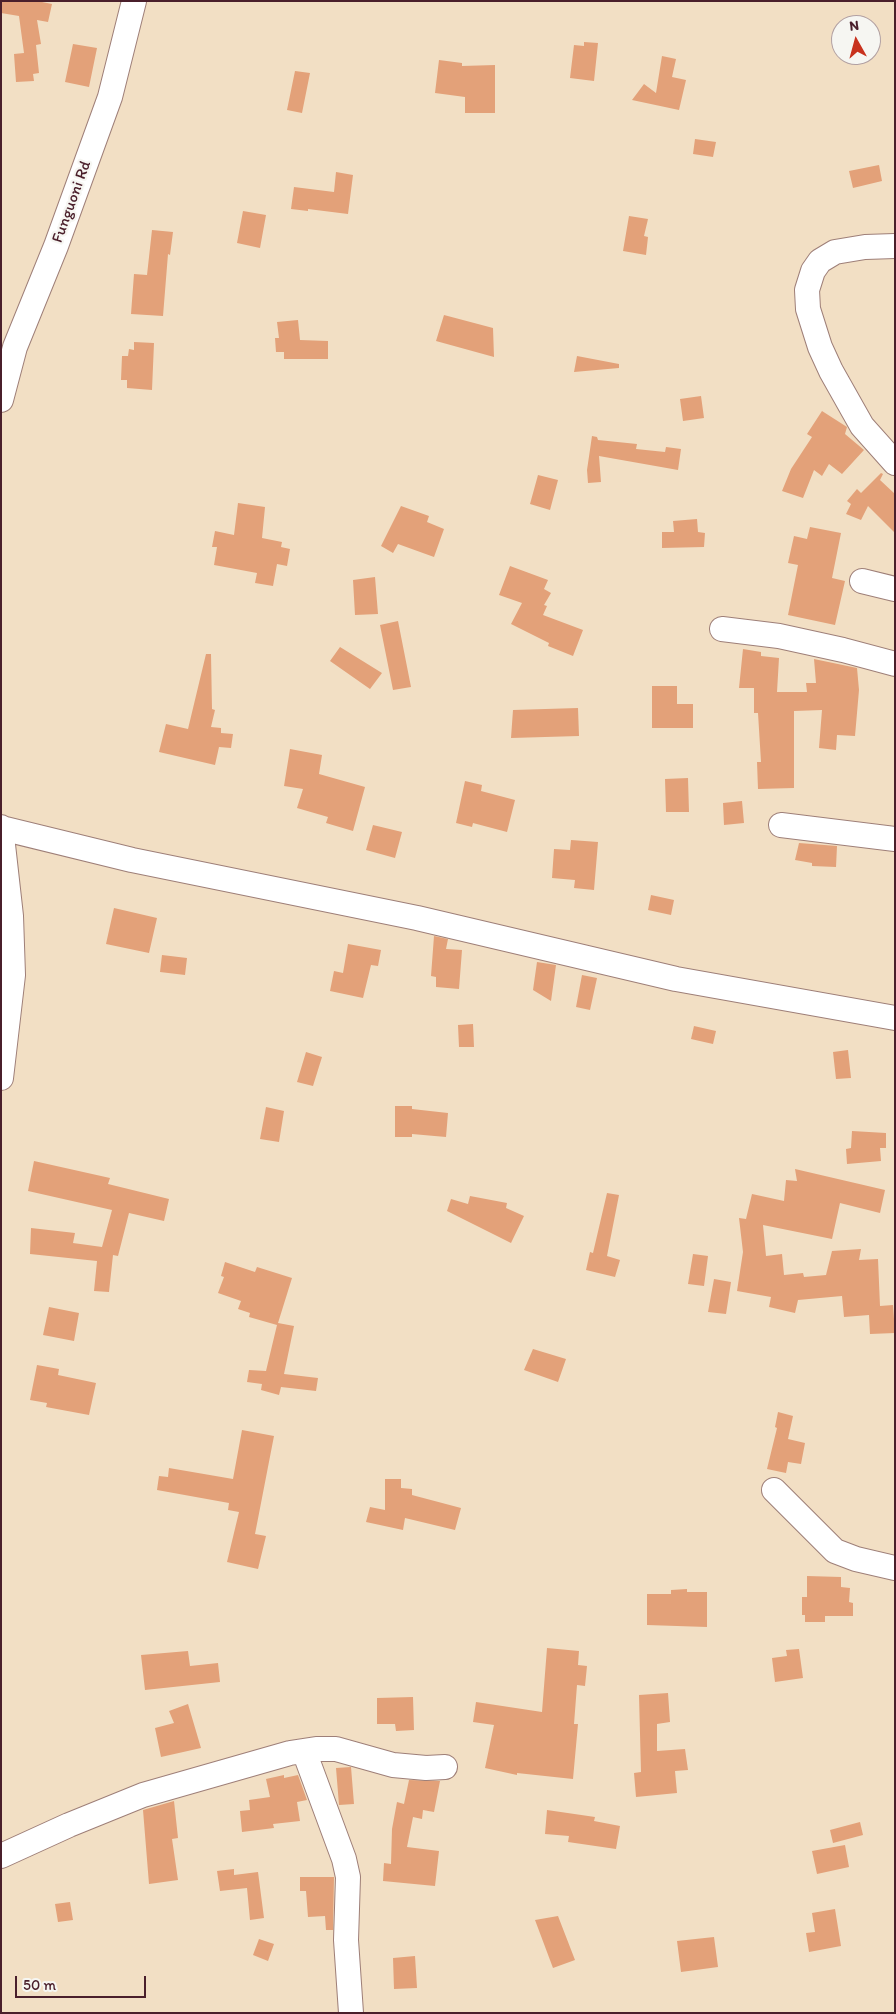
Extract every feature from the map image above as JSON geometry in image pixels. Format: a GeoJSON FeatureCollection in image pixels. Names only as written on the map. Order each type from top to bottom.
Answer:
{"type":"FeatureCollection","features":[{"type":"Feature","properties":{"kind":"street","name":"Funguoni Rd"},"geometry":{"type":"LineString","coordinates":[[1,400],[15,347],[56,246],[110,97],[134,1]]}},
{"type":"Feature","properties":{"kind":"street"},"geometry":{"type":"LineString","coordinates":[[895,246],[865,247],[835,252],[820,261],[813,272],[807,290],[811,318],[820,347],[831,371],[862,426],[895,463]]}},
{"type":"Feature","properties":{"kind":"street"},"geometry":{"type":"LineString","coordinates":[[862,581],[895,589]]}},
{"type":"Feature","properties":{"kind":"street"},"geometry":{"type":"LineString","coordinates":[[722,629],[778,636],[843,650],[895,664]]}},
{"type":"Feature","properties":{"kind":"street"},"geometry":{"type":"LineString","coordinates":[[781,824],[895,839]]}},
{"type":"Feature","properties":{"kind":"street"},"geometry":{"type":"LineString","coordinates":[[1,1078],[13,975],[11,916],[1,828],[132,860],[417,918],[676,979],[895,1018]]}},
{"type":"Feature","properties":{"kind":"street"},"geometry":{"type":"LineString","coordinates":[[774,1490],[835,1551],[856,1559],[895,1568]]}},
{"type":"Feature","properties":{"kind":"street"},"geometry":{"type":"LineString","coordinates":[[1,1856],[69,1825],[144,1795],[304,1751],[336,1749],[393,1765],[426,1768],[445,1766]]}},
{"type":"Feature","properties":{"kind":"street"},"geometry":{"type":"LineString","coordinates":[[304,1751],[344,1859],[348,1877],[346,1940],[351,2013]]}},
{"type":"Feature","properties":{"kind":"building"},"geometry":{"type":"Polygon","coordinates":[[[1,1],[37,1],[52,4],[48,22],[37,20],[41,44],[36,45],[39,73],[33,74],[34,81],[16,82],[14,54],[24,53],[19,16],[1,13],[1,1]]]}},
{"type":"Feature","properties":{"kind":"building"},"geometry":{"type":"Polygon","coordinates":[[[584,42],[598,43],[594,81],[570,78],[574,45],[584,46],[584,42]]]}},
{"type":"Feature","properties":{"kind":"building"},"geometry":{"type":"Polygon","coordinates":[[[73,44],[97,48],[89,87],[65,82],[73,44]]]}},
{"type":"Feature","properties":{"kind":"building"},"geometry":{"type":"Polygon","coordinates":[[[662,56],[676,59],[672,77],[686,80],[679,110],[632,100],[644,84],[656,93],[662,56]]]}},
{"type":"Feature","properties":{"kind":"building"},"geometry":{"type":"Polygon","coordinates":[[[439,60],[462,63],[462,66],[495,65],[495,113],[465,113],[465,97],[435,93],[439,60]]]}},
{"type":"Feature","properties":{"kind":"building"},"geometry":{"type":"Polygon","coordinates":[[[295,71],[310,73],[302,113],[287,110],[295,71]]]}},
{"type":"Feature","properties":{"kind":"building"},"geometry":{"type":"Polygon","coordinates":[[[695,139],[716,142],[713,157],[693,154],[695,139]]]}},
{"type":"Feature","properties":{"kind":"building"},"geometry":{"type":"Polygon","coordinates":[[[879,165],[882,181],[853,188],[849,171],[879,165]]]}},
{"type":"Feature","properties":{"kind":"building"},"geometry":{"type":"Polygon","coordinates":[[[336,172],[353,175],[348,214],[291,209],[294,187],[334,192],[336,172]]]}},
{"type":"Feature","properties":{"kind":"building"},"geometry":{"type":"Polygon","coordinates":[[[243,211],[266,215],[260,248],[237,243],[243,211]]]}},
{"type":"Feature","properties":{"kind":"building"},"geometry":{"type":"Polygon","coordinates":[[[629,216],[648,219],[644,236],[648,237],[646,255],[623,251],[629,216]]]}},
{"type":"Feature","properties":{"kind":"building"},"geometry":{"type":"Polygon","coordinates":[[[152,230],[173,232],[170,255],[168,254],[163,316],[131,314],[134,274],[147,275],[152,230]]]}},
{"type":"Feature","properties":{"kind":"building"},"geometry":{"type":"Polygon","coordinates":[[[444,315],[493,328],[494,357],[436,341],[444,315]]]}},
{"type":"Feature","properties":{"kind":"building"},"geometry":{"type":"Polygon","coordinates":[[[298,320],[300,340],[328,341],[328,359],[284,359],[284,352],[276,352],[275,338],[279,338],[277,322],[298,320]]]}},
{"type":"Feature","properties":{"kind":"building"},"geometry":{"type":"Polygon","coordinates":[[[134,342],[154,343],[152,390],[127,388],[127,380],[121,380],[122,356],[128,356],[129,349],[134,350],[134,342]]]}},
{"type":"Feature","properties":{"kind":"building"},"geometry":{"type":"Polygon","coordinates":[[[577,356],[619,364],[619,368],[574,372],[577,356]]]}},
{"type":"Feature","properties":{"kind":"building"},"geometry":{"type":"Polygon","coordinates":[[[701,396],[704,418],[683,421],[680,399],[701,396]]]}},
{"type":"Feature","properties":{"kind":"building"},"geometry":{"type":"Polygon","coordinates":[[[822,411],[847,427],[845,434],[864,450],[842,474],[829,464],[822,476],[814,470],[803,498],[782,491],[791,469],[812,437],[807,434],[822,411]]]}},
{"type":"Feature","properties":{"kind":"building"},"geometry":{"type":"Polygon","coordinates":[[[592,436],[597,437],[598,440],[637,444],[636,449],[665,452],[666,447],[681,449],[678,470],[599,456],[601,482],[588,483],[587,470],[592,436]]]}},
{"type":"Feature","properties":{"kind":"building"},"geometry":{"type":"Polygon","coordinates":[[[881,473],[883,474],[880,480],[895,494],[895,533],[868,506],[861,520],[846,514],[851,504],[847,501],[857,489],[861,493],[881,473]]]}},
{"type":"Feature","properties":{"kind":"building"},"geometry":{"type":"Polygon","coordinates":[[[538,475],[558,480],[550,510],[530,504],[538,475]]]}},
{"type":"Feature","properties":{"kind":"building"},"geometry":{"type":"Polygon","coordinates":[[[238,503],[265,507],[262,538],[282,542],[281,547],[290,549],[287,566],[277,564],[273,586],[255,583],[257,573],[214,565],[217,547],[212,547],[215,531],[234,535],[238,503]]]}},
{"type":"Feature","properties":{"kind":"building"},"geometry":{"type":"Polygon","coordinates":[[[401,506],[429,516],[427,522],[444,529],[434,557],[398,544],[393,553],[381,546],[401,506]]]}},
{"type":"Feature","properties":{"kind":"building"},"geometry":{"type":"Polygon","coordinates":[[[697,519],[698,532],[705,533],[704,547],[662,548],[662,532],[674,532],[673,521],[697,519]]]}},
{"type":"Feature","properties":{"kind":"building"},"geometry":{"type":"Polygon","coordinates":[[[810,527],[841,533],[832,578],[845,581],[835,625],[788,615],[798,565],[788,563],[794,536],[807,539],[810,527]]]}},
{"type":"Feature","properties":{"kind":"building"},"geometry":{"type":"Polygon","coordinates":[[[510,566],[548,580],[544,589],[551,593],[544,605],[547,606],[543,615],[583,630],[573,656],[548,646],[549,643],[511,624],[522,603],[499,595],[510,566]]]}},
{"type":"Feature","properties":{"kind":"building"},"geometry":{"type":"Polygon","coordinates":[[[375,577],[378,614],[355,615],[353,580],[375,577]]]}},
{"type":"Feature","properties":{"kind":"building"},"geometry":{"type":"Polygon","coordinates":[[[398,621],[411,687],[393,690],[380,625],[398,621]]]}},
{"type":"Feature","properties":{"kind":"building"},"geometry":{"type":"Polygon","coordinates":[[[340,647],[382,673],[370,689],[330,661],[340,647]]]}},
{"type":"Feature","properties":{"kind":"building"},"geometry":{"type":"Polygon","coordinates":[[[743,649],[761,652],[761,656],[779,658],[777,692],[807,692],[806,683],[816,683],[814,659],[857,668],[859,690],[855,736],[837,735],[836,750],[819,748],[822,710],[794,711],[794,788],[758,789],[757,762],[761,762],[758,713],[754,713],[754,688],[739,688],[743,649]]]}},
{"type":"Feature","properties":{"kind":"building"},"geometry":{"type":"Polygon","coordinates":[[[206,654],[211,654],[212,709],[215,710],[211,727],[221,728],[221,733],[233,734],[231,748],[219,747],[215,765],[159,752],[166,724],[188,729],[206,654]]]}},
{"type":"Feature","properties":{"kind":"building"},"geometry":{"type":"Polygon","coordinates":[[[652,686],[677,686],[677,704],[693,704],[693,728],[652,728],[652,686]]]}},
{"type":"Feature","properties":{"kind":"building"},"geometry":{"type":"Polygon","coordinates":[[[578,708],[579,736],[511,738],[513,710],[578,708]]]}},
{"type":"Feature","properties":{"kind":"building"},"geometry":{"type":"Polygon","coordinates":[[[290,749],[322,755],[319,774],[365,787],[353,831],[326,823],[328,817],[297,808],[303,789],[284,786],[290,749]]]}},
{"type":"Feature","properties":{"kind":"building"},"geometry":{"type":"Polygon","coordinates":[[[688,778],[689,812],[666,812],[665,779],[688,778]]]}},
{"type":"Feature","properties":{"kind":"building"},"geometry":{"type":"Polygon","coordinates":[[[465,781],[482,785],[481,791],[515,800],[507,832],[473,823],[472,827],[456,823],[465,781]]]}},
{"type":"Feature","properties":{"kind":"building"},"geometry":{"type":"Polygon","coordinates":[[[742,801],[744,823],[724,825],[723,803],[742,801]]]}},
{"type":"Feature","properties":{"kind":"building"},"geometry":{"type":"Polygon","coordinates":[[[373,825],[402,832],[395,858],[366,850],[373,825]]]}},
{"type":"Feature","properties":{"kind":"building"},"geometry":{"type":"Polygon","coordinates":[[[571,840],[598,842],[594,890],[574,888],[575,880],[552,878],[554,849],[570,850],[571,840]]]}},
{"type":"Feature","properties":{"kind":"building"},"geometry":{"type":"Polygon","coordinates":[[[799,843],[837,846],[836,867],[812,866],[812,863],[795,860],[799,843]]]}},
{"type":"Feature","properties":{"kind":"building"},"geometry":{"type":"Polygon","coordinates":[[[651,895],[674,900],[671,915],[648,910],[651,895]]]}},
{"type":"Feature","properties":{"kind":"building"},"geometry":{"type":"Polygon","coordinates":[[[114,908],[157,918],[149,953],[106,944],[114,908]]]}},
{"type":"Feature","properties":{"kind":"building"},"geometry":{"type":"Polygon","coordinates":[[[434,936],[448,939],[446,949],[462,950],[459,989],[436,987],[436,977],[431,976],[434,936]]]}},
{"type":"Feature","properties":{"kind":"building"},"geometry":{"type":"Polygon","coordinates":[[[348,944],[381,950],[378,966],[371,965],[363,998],[330,991],[334,971],[343,973],[348,944]]]}},
{"type":"Feature","properties":{"kind":"building"},"geometry":{"type":"Polygon","coordinates":[[[162,955],[187,958],[185,975],[160,972],[162,955]]]}},
{"type":"Feature","properties":{"kind":"building"},"geometry":{"type":"Polygon","coordinates":[[[537,962],[556,965],[551,1001],[533,990],[537,962]]]}},
{"type":"Feature","properties":{"kind":"building"},"geometry":{"type":"Polygon","coordinates":[[[582,975],[597,978],[590,1010],[576,1007],[582,975]]]}},
{"type":"Feature","properties":{"kind":"building"},"geometry":{"type":"Polygon","coordinates":[[[473,1024],[474,1047],[459,1047],[458,1025],[473,1024]]]}},
{"type":"Feature","properties":{"kind":"building"},"geometry":{"type":"Polygon","coordinates":[[[694,1026],[716,1031],[713,1044],[691,1039],[694,1026]]]}},
{"type":"Feature","properties":{"kind":"building"},"geometry":{"type":"Polygon","coordinates":[[[848,1050],[851,1078],[836,1079],[833,1052],[848,1050]]]}},
{"type":"Feature","properties":{"kind":"building"},"geometry":{"type":"Polygon","coordinates":[[[306,1052],[322,1057],[313,1086],[297,1082],[306,1052]]]}},
{"type":"Feature","properties":{"kind":"building"},"geometry":{"type":"Polygon","coordinates":[[[395,1106],[412,1106],[412,1109],[448,1113],[446,1137],[412,1134],[412,1137],[395,1137],[395,1106]]]}},
{"type":"Feature","properties":{"kind":"building"},"geometry":{"type":"Polygon","coordinates":[[[266,1107],[284,1111],[279,1142],[260,1139],[266,1107]]]}},
{"type":"Feature","properties":{"kind":"building"},"geometry":{"type":"Polygon","coordinates":[[[852,1131],[886,1133],[886,1148],[880,1148],[881,1161],[847,1164],[846,1149],[851,1148],[852,1131]]]}},
{"type":"Feature","properties":{"kind":"building"},"geometry":{"type":"Polygon","coordinates":[[[34,1161],[110,1178],[108,1184],[169,1199],[164,1221],[129,1213],[118,1256],[113,1255],[109,1292],[94,1291],[97,1261],[30,1254],[31,1228],[75,1233],[73,1243],[102,1247],[112,1210],[28,1191],[34,1161]]]}},
{"type":"Feature","properties":{"kind":"building"},"geometry":{"type":"Polygon","coordinates":[[[795,1169],[885,1190],[880,1213],[840,1203],[832,1239],[763,1225],[766,1256],[782,1254],[784,1275],[803,1273],[804,1277],[826,1275],[832,1251],[861,1249],[859,1260],[878,1259],[880,1306],[893,1305],[895,1333],[870,1334],[869,1315],[844,1317],[842,1296],[798,1300],[795,1313],[769,1307],[771,1297],[737,1291],[743,1252],[739,1218],[746,1219],[752,1194],[784,1201],[786,1180],[797,1181],[795,1169]]]}},
{"type":"Feature","properties":{"kind":"building"},"geometry":{"type":"Polygon","coordinates":[[[607,1193],[619,1195],[607,1256],[620,1260],[615,1277],[586,1270],[590,1252],[593,1253],[607,1193]]]}},
{"type":"Feature","properties":{"kind":"building"},"geometry":{"type":"Polygon","coordinates":[[[470,1196],[507,1203],[506,1208],[524,1216],[511,1243],[447,1211],[451,1199],[468,1204],[470,1196]]]}},
{"type":"Feature","properties":{"kind":"building"},"geometry":{"type":"Polygon","coordinates":[[[693,1254],[708,1256],[704,1286],[688,1284],[693,1254]]]}},
{"type":"Feature","properties":{"kind":"building"},"geometry":{"type":"Polygon","coordinates":[[[225,1262],[255,1272],[257,1267],[292,1278],[278,1323],[294,1326],[284,1374],[318,1378],[316,1391],[281,1387],[279,1395],[261,1390],[262,1384],[247,1382],[249,1370],[266,1371],[277,1325],[249,1317],[250,1313],[238,1309],[241,1301],[218,1293],[224,1277],[221,1276],[225,1262]]]}},
{"type":"Feature","properties":{"kind":"building"},"geometry":{"type":"Polygon","coordinates":[[[714,1279],[731,1282],[726,1314],[708,1312],[714,1279]]]}},
{"type":"Feature","properties":{"kind":"building"},"geometry":{"type":"Polygon","coordinates":[[[49,1307],[79,1313],[74,1341],[43,1335],[49,1307]]]}},
{"type":"Feature","properties":{"kind":"building"},"geometry":{"type":"Polygon","coordinates":[[[533,1349],[566,1359],[558,1382],[524,1370],[533,1349]]]}},
{"type":"Feature","properties":{"kind":"building"},"geometry":{"type":"Polygon","coordinates":[[[37,1365],[59,1369],[58,1375],[96,1383],[89,1415],[46,1407],[47,1403],[30,1400],[37,1365]]]}},
{"type":"Feature","properties":{"kind":"building"},"geometry":{"type":"Polygon","coordinates":[[[778,1412],[793,1416],[788,1439],[805,1443],[801,1464],[788,1462],[786,1473],[767,1469],[777,1428],[775,1427],[778,1412]]]}},
{"type":"Feature","properties":{"kind":"building"},"geometry":{"type":"Polygon","coordinates":[[[242,1430],[274,1436],[255,1534],[266,1536],[258,1569],[227,1562],[239,1512],[228,1510],[229,1503],[157,1490],[159,1476],[168,1477],[169,1468],[233,1479],[242,1430]]]}},
{"type":"Feature","properties":{"kind":"building"},"geometry":{"type":"Polygon","coordinates":[[[385,1479],[401,1479],[401,1488],[412,1489],[412,1495],[461,1508],[455,1530],[405,1518],[403,1530],[366,1522],[370,1507],[385,1510],[385,1479]]]}},
{"type":"Feature","properties":{"kind":"building"},"geometry":{"type":"Polygon","coordinates":[[[807,1576],[841,1577],[841,1587],[850,1588],[849,1602],[853,1603],[853,1616],[825,1616],[825,1622],[805,1622],[805,1615],[802,1615],[802,1597],[807,1597],[807,1576]]]}},
{"type":"Feature","properties":{"kind":"building"},"geometry":{"type":"Polygon","coordinates":[[[687,1589],[687,1592],[707,1592],[707,1627],[647,1625],[647,1594],[671,1594],[671,1590],[687,1589]]]}},
{"type":"Feature","properties":{"kind":"building"},"geometry":{"type":"Polygon","coordinates":[[[547,1648],[579,1651],[578,1665],[587,1666],[585,1686],[577,1685],[574,1724],[578,1724],[573,1779],[517,1773],[517,1775],[485,1768],[494,1725],[473,1722],[476,1702],[542,1712],[547,1648]]]}},
{"type":"Feature","properties":{"kind":"building"},"geometry":{"type":"Polygon","coordinates":[[[799,1649],[803,1678],[775,1682],[772,1658],[787,1656],[786,1650],[799,1649]]]}},
{"type":"Feature","properties":{"kind":"building"},"geometry":{"type":"Polygon","coordinates":[[[188,1651],[190,1666],[218,1663],[220,1682],[145,1690],[141,1655],[188,1651]]]}},
{"type":"Feature","properties":{"kind":"building"},"geometry":{"type":"Polygon","coordinates":[[[668,1693],[670,1722],[657,1724],[657,1751],[685,1749],[688,1770],[675,1771],[677,1793],[636,1797],[634,1773],[641,1772],[639,1695],[668,1693]]]}},
{"type":"Feature","properties":{"kind":"building"},"geometry":{"type":"Polygon","coordinates":[[[413,1697],[414,1730],[396,1731],[395,1724],[377,1724],[377,1698],[413,1697]]]}},
{"type":"Feature","properties":{"kind":"building"},"geometry":{"type":"Polygon","coordinates":[[[188,1704],[201,1748],[161,1757],[155,1728],[174,1723],[169,1711],[188,1704]]]}},
{"type":"Feature","properties":{"kind":"building"},"geometry":{"type":"Polygon","coordinates":[[[351,1767],[354,1804],[339,1805],[336,1768],[351,1767]]]}},
{"type":"Feature","properties":{"kind":"building"},"geometry":{"type":"Polygon","coordinates":[[[284,1775],[284,1778],[298,1775],[307,1800],[297,1802],[300,1821],[273,1824],[274,1828],[242,1832],[240,1811],[250,1810],[249,1800],[270,1797],[266,1779],[284,1775]]]}},
{"type":"Feature","properties":{"kind":"building"},"geometry":{"type":"Polygon","coordinates":[[[409,1780],[440,1781],[434,1812],[423,1810],[422,1819],[413,1817],[407,1847],[439,1851],[435,1886],[383,1881],[384,1863],[391,1864],[392,1829],[397,1802],[404,1804],[409,1780]]]}},
{"type":"Feature","properties":{"kind":"building"},"geometry":{"type":"Polygon","coordinates":[[[174,1801],[178,1838],[172,1839],[178,1880],[149,1884],[143,1810],[174,1801]]]}},
{"type":"Feature","properties":{"kind":"building"},"geometry":{"type":"Polygon","coordinates":[[[547,1810],[595,1817],[594,1821],[620,1826],[616,1849],[568,1842],[569,1836],[545,1834],[547,1810]]]}},
{"type":"Feature","properties":{"kind":"building"},"geometry":{"type":"Polygon","coordinates":[[[860,1822],[863,1835],[833,1843],[830,1830],[860,1822]]]}},
{"type":"Feature","properties":{"kind":"building"},"geometry":{"type":"Polygon","coordinates":[[[845,1845],[849,1867],[817,1874],[812,1851],[845,1845]]]}},
{"type":"Feature","properties":{"kind":"building"},"geometry":{"type":"Polygon","coordinates":[[[234,1869],[234,1875],[258,1872],[264,1918],[250,1920],[247,1888],[220,1891],[217,1871],[234,1869]]]}},
{"type":"Feature","properties":{"kind":"building"},"geometry":{"type":"Polygon","coordinates":[[[300,1877],[334,1877],[333,1930],[326,1930],[325,1916],[308,1917],[306,1891],[300,1891],[300,1877]]]}},
{"type":"Feature","properties":{"kind":"building"},"geometry":{"type":"Polygon","coordinates":[[[70,1902],[73,1920],[58,1922],[55,1904],[70,1902]]]}},
{"type":"Feature","properties":{"kind":"building"},"geometry":{"type":"Polygon","coordinates":[[[835,1909],[841,1946],[809,1952],[806,1933],[815,1932],[812,1913],[835,1909]]]}},
{"type":"Feature","properties":{"kind":"building"},"geometry":{"type":"Polygon","coordinates":[[[558,1916],[575,1960],[553,1968],[535,1920],[558,1916]]]}},
{"type":"Feature","properties":{"kind":"building"},"geometry":{"type":"Polygon","coordinates":[[[714,1937],[718,1967],[681,1972],[677,1941],[714,1937]]]}},
{"type":"Feature","properties":{"kind":"building"},"geometry":{"type":"Polygon","coordinates":[[[259,1939],[274,1944],[268,1961],[253,1955],[259,1939]]]}},
{"type":"Feature","properties":{"kind":"building"},"geometry":{"type":"Polygon","coordinates":[[[415,1956],[417,1988],[394,1989],[393,1958],[415,1956]]]}}]}
